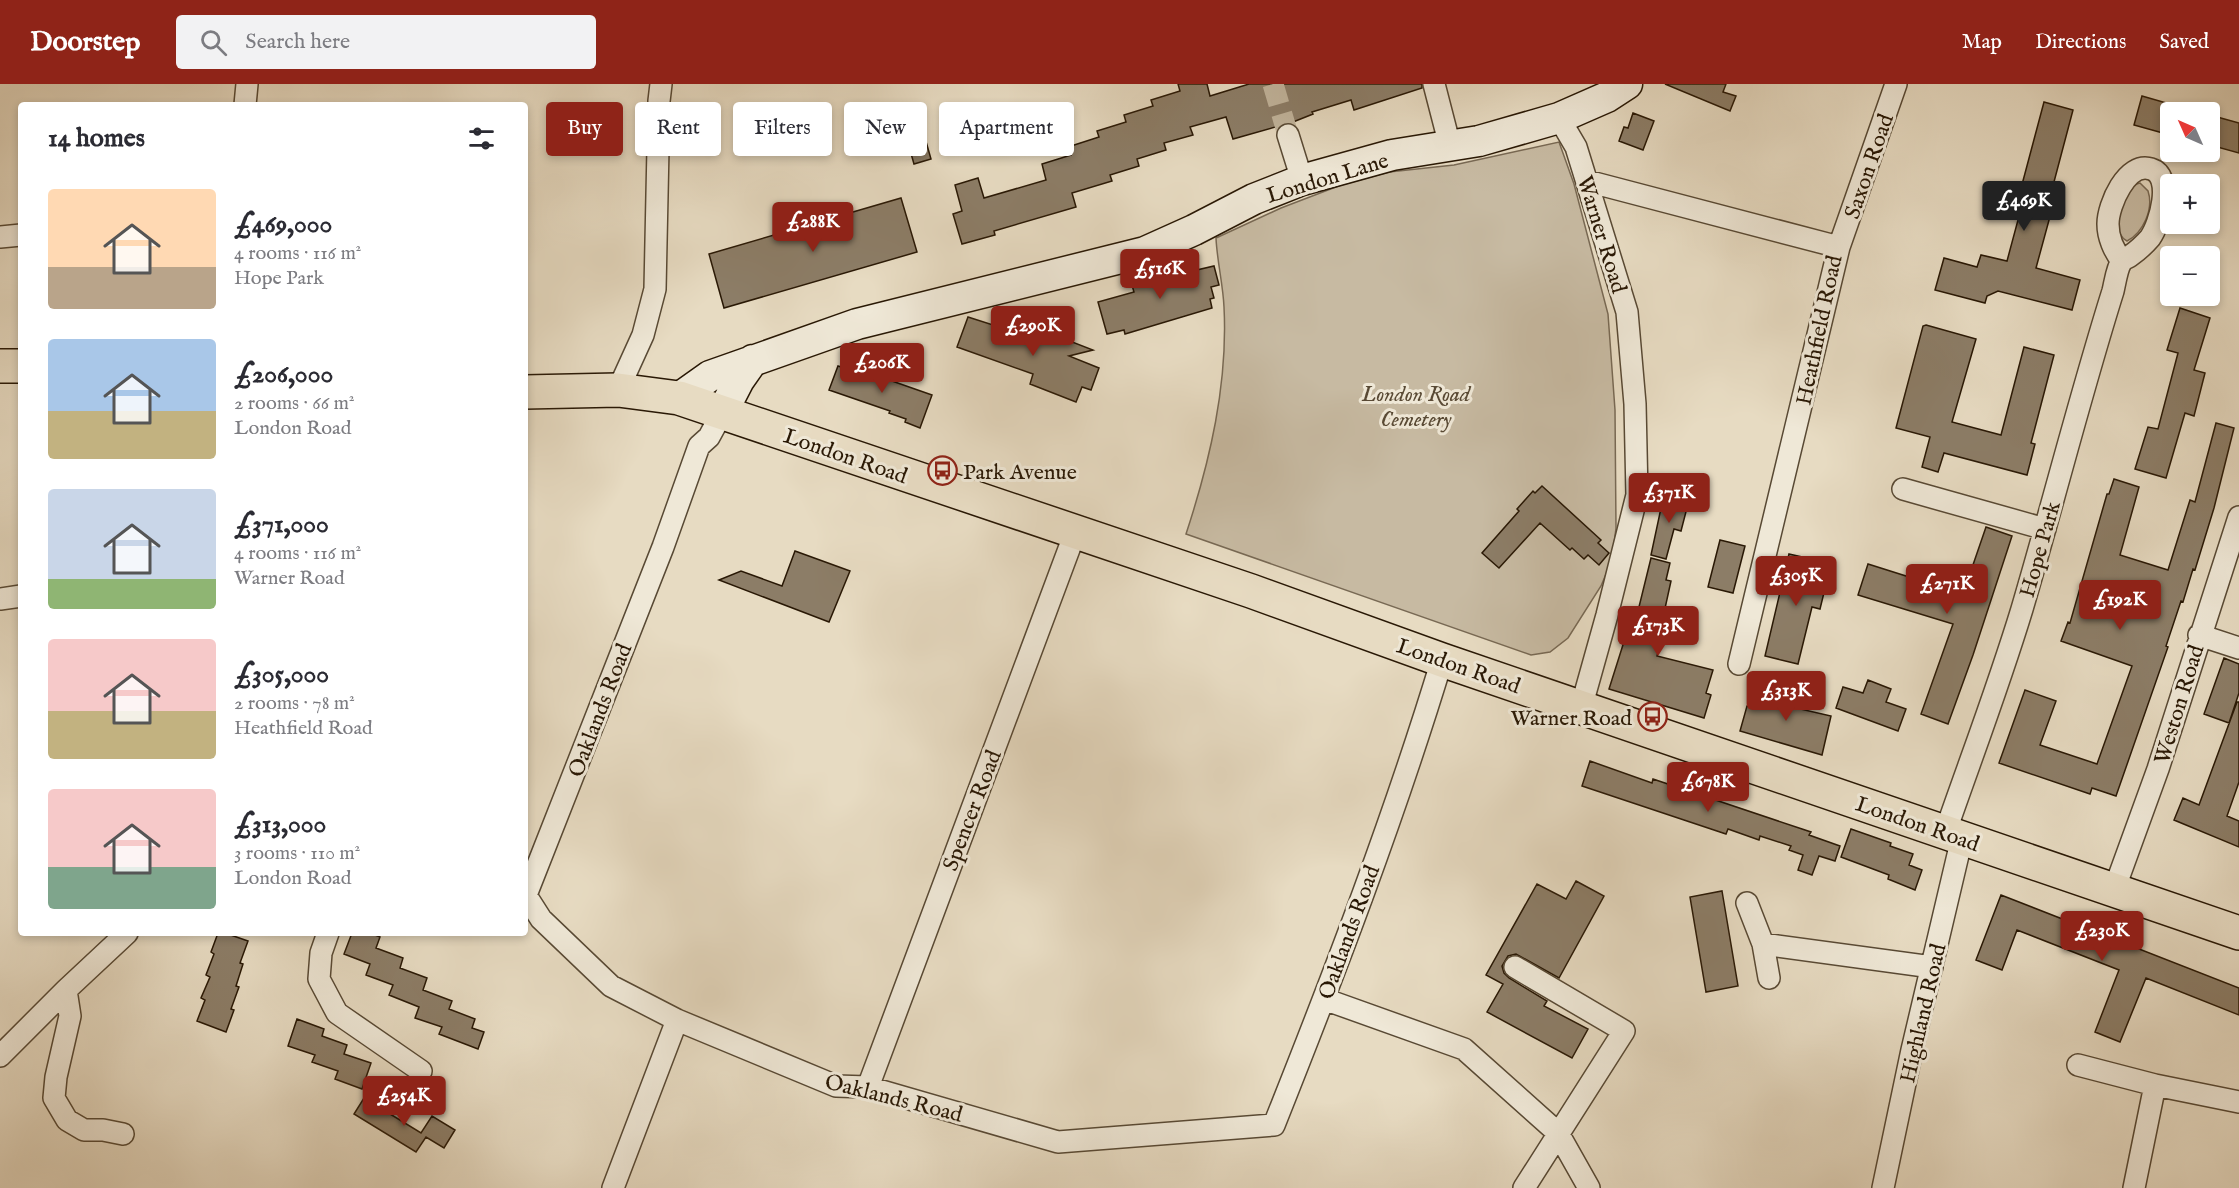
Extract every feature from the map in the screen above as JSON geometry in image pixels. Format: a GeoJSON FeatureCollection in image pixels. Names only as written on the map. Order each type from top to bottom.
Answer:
{"type":"FeatureCollection","features":[{"type":"Feature","properties":{"kind":"main road"},"geometry":{"type":"LineString","coordinates":[[0,366],[18,366]]}},
{"type":"Feature","properties":{"kind":"main road","name":"London Road"},"geometry":{"type":"LineString","coordinates":[[528,392],[618,390],[679,398],[1251,591],[1442,660],[2239,933]]}},
{"type":"Feature","properties":{"kind":"street"},"geometry":{"type":"LineString","coordinates":[[245,102],[247,84]]}},
{"type":"Feature","properties":{"kind":"street"},"geometry":{"type":"LineString","coordinates":[[618,390],[643,335],[655,289],[658,124],[661,84]]}},
{"type":"Feature","properties":{"kind":"street"},"geometry":{"type":"LineString","coordinates":[[1434,84],[1450,146]]}},
{"type":"Feature","properties":{"kind":"street","name":"London Lane"},"geometry":{"type":"LineString","coordinates":[[679,398],[711,376],[857,324],[1145,252],[1254,200],[1302,180],[1392,155],[1479,141],[1559,118],[1607,97],[1628,84]]}},
{"type":"Feature","properties":{"kind":"street","name":"Saxon Road"},"geometry":{"type":"LineString","coordinates":[[1839,247],[1896,84]]}},
{"type":"Feature","properties":{"kind":"street","name":"Warner Road"},"geometry":{"type":"LineString","coordinates":[[1559,118],[1576,147],[1627,312],[1635,404],[1637,495],[1581,708]]}},
{"type":"Feature","properties":{"kind":"street"},"geometry":{"type":"LineString","coordinates":[[1288,135],[1302,180]]}},
{"type":"Feature","properties":{"kind":"street","name":"Heathfield Road"},"geometry":{"type":"LineString","coordinates":[[1587,181],[1839,247],[1739,664]]}},
{"type":"Feature","properties":{"kind":"street"},"geometry":{"type":"LineString","coordinates":[[0,237],[18,235]]}},
{"type":"Feature","properties":{"kind":"street","name":"Hope Park"},"geometry":{"type":"LineString","coordinates":[[1954,835],[2122,261]]}},
{"type":"Feature","properties":{"kind":"street"},"geometry":{"type":"LineString","coordinates":[[734,417],[739,380],[753,360]]}},
{"type":"Feature","properties":{"kind":"street","name":"Oaklands Road"},"geometry":{"type":"LineString","coordinates":[[528,887],[666,539],[699,446],[734,417]]}},
{"type":"Feature","properties":{"kind":"street"},"geometry":{"type":"LineString","coordinates":[[1903,489],[2045,529]]}},
{"type":"Feature","properties":{"kind":"street","name":"Weston Road"},"geometry":{"type":"LineString","coordinates":[[2114,890],[2158,770],[2199,635],[2239,517]]}},
{"type":"Feature","properties":{"kind":"street","name":"Spencer Road"},"geometry":{"type":"LineString","coordinates":[[868,1087],[1075,533]]}},
{"type":"Feature","properties":{"kind":"street"},"geometry":{"type":"LineString","coordinates":[[0,599],[18,596]]}},
{"type":"Feature","properties":{"kind":"street"},"geometry":{"type":"LineString","coordinates":[[2199,635],[2239,648]]}},
{"type":"Feature","properties":{"kind":"street","name":"Oaklands Road"},"geometry":{"type":"LineString","coordinates":[[528,900],[541,919],[611,986],[676,1020],[836,1086],[868,1087],[1058,1142],[1274,1125],[1324,999],[1414,752],[1442,660]]}},
{"type":"Feature","properties":{"kind":"street","name":"Highland Road"},"geometry":{"type":"LineString","coordinates":[[1883,1188],[1932,967],[1954,835]]}},
{"type":"Feature","properties":{"kind":"street"},"geometry":{"type":"LineString","coordinates":[[1747,903],[1762,944],[1769,978]]}},
{"type":"Feature","properties":{"kind":"street"},"geometry":{"type":"LineString","coordinates":[[0,1056],[124,936]]}},
{"type":"Feature","properties":{"kind":"street"},"geometry":{"type":"LineString","coordinates":[[327,936],[321,953],[319,979],[337,1013],[421,1071]]}},
{"type":"Feature","properties":{"kind":"street"},"geometry":{"type":"LineString","coordinates":[[1762,944],[1932,967]]}},
{"type":"Feature","properties":{"kind":"street"},"geometry":{"type":"LineString","coordinates":[[1515,967],[1623,1031],[1524,1188]]}},
{"type":"Feature","properties":{"kind":"street"},"geometry":{"type":"LineString","coordinates":[[66,990],[70,1016],[56,1077],[54,1098],[67,1120],[84,1130],[103,1130],[123,1134]]}},
{"type":"Feature","properties":{"kind":"street"},"geometry":{"type":"LineString","coordinates":[[1324,999],[1464,1049],[1557,1133],[1589,1188]]}},
{"type":"Feature","properties":{"kind":"street"},"geometry":{"type":"LineString","coordinates":[[613,1188],[676,1020]]}},
{"type":"Feature","properties":{"kind":"street"},"geometry":{"type":"LineString","coordinates":[[2078,1065],[2155,1085],[2239,1102]]}},
{"type":"Feature","properties":{"kind":"street"},"geometry":{"type":"LineString","coordinates":[[2134,1188],[2155,1085]]}},
{"type":"Feature","properties":{"kind":"green space","name":"London Road Cemetery"},"geometry":{"type":"Polygon","coordinates":[[[1559,142],[1574,184],[1608,314],[1615,410],[1616,528],[1612,560],[1601,586],[1568,638],[1550,652],[1531,655],[1186,534],[1210,450],[1223,365],[1224,307],[1216,238],[1281,208],[1341,185],[1389,172],[1454,165],[1559,142]]]}},
{"type":"Feature","properties":{"kind":"green space"},"geometry":{"type":"Polygon","coordinates":[[[2140,183],[2148,191],[2150,205],[2146,220],[2138,232],[2127,241],[2121,236],[2118,222],[2133,185],[2140,183]]]}},
{"type":"Feature","properties":{"kind":"building"},"geometry":{"type":"Polygon","coordinates":[[[1178,84],[1207,84],[1210,96],[1249,84],[1422,84],[1422,88],[1354,110],[1351,100],[1312,112],[1313,114],[1293,122],[1233,139],[1226,117],[1190,127],[1193,135],[1164,143],[1166,150],[1137,159],[1139,166],[1110,175],[1112,181],[1072,193],[1076,207],[994,231],[995,235],[962,244],[953,214],[962,211],[955,185],[978,178],[984,198],[1046,180],[1042,164],[1074,156],[1074,145],[1099,137],[1097,131],[1126,122],[1124,115],[1153,106],[1151,100],[1180,91],[1178,84]]]}},
{"type":"Feature","properties":{"kind":"building"},"geometry":{"type":"Polygon","coordinates":[[[1665,84],[1726,84],[1723,92],[1736,96],[1730,111],[1665,84]]]}},
{"type":"Feature","properties":{"kind":"building"},"geometry":{"type":"Polygon","coordinates":[[[2142,96],[2163,102],[2160,102],[2160,132],[2134,125],[2142,96]]]}},
{"type":"Feature","properties":{"kind":"building"},"geometry":{"type":"Polygon","coordinates":[[[2044,102],[2073,110],[2050,197],[2055,198],[2036,268],[2080,280],[2072,310],[1998,291],[1987,296],[1985,303],[1935,290],[1944,258],[1977,267],[1981,255],[2007,261],[2025,194],[2020,192],[2044,102]]]}},
{"type":"Feature","properties":{"kind":"building"},"geometry":{"type":"Polygon","coordinates":[[[1633,113],[1654,121],[1643,150],[1619,141],[1624,127],[1628,128],[1633,113]]]}},
{"type":"Feature","properties":{"kind":"building"},"geometry":{"type":"Polygon","coordinates":[[[2220,118],[2239,123],[2239,153],[2220,148],[2220,118]]]}},
{"type":"Feature","properties":{"kind":"building"},"geometry":{"type":"Polygon","coordinates":[[[927,145],[931,159],[914,164],[912,156],[927,156],[927,145]]]}},
{"type":"Feature","properties":{"kind":"building"},"geometry":{"type":"Polygon","coordinates":[[[901,198],[917,252],[724,308],[709,254],[901,198]]]}},
{"type":"Feature","properties":{"kind":"building"},"geometry":{"type":"Polygon","coordinates":[[[1214,266],[1219,285],[1211,287],[1214,298],[1210,299],[1212,308],[1125,334],[1124,330],[1107,334],[1098,302],[1134,292],[1131,282],[1170,271],[1171,276],[1214,266]]]}},
{"type":"Feature","properties":{"kind":"building"},"geometry":{"type":"Polygon","coordinates":[[[2180,308],[2210,318],[2194,370],[2205,373],[2194,416],[2185,413],[2166,478],[2135,469],[2148,427],[2158,429],[2178,353],[2167,350],[2180,308]]]}},
{"type":"Feature","properties":{"kind":"building"},"geometry":{"type":"Polygon","coordinates":[[[968,317],[1046,342],[1049,333],[1093,350],[1069,356],[1099,368],[1091,390],[1082,387],[1076,402],[1030,384],[1033,374],[957,347],[968,317]]]}},
{"type":"Feature","properties":{"kind":"building"},"geometry":{"type":"Polygon","coordinates":[[[1923,326],[1976,339],[1952,422],[2001,435],[2024,347],[2054,355],[2031,443],[2035,444],[2027,475],[1944,453],[1938,472],[1922,467],[1930,437],[1896,428],[1923,326]]]}},
{"type":"Feature","properties":{"kind":"building"},"geometry":{"type":"Polygon","coordinates":[[[838,366],[851,370],[852,367],[932,395],[920,428],[905,422],[906,419],[889,413],[890,411],[829,390],[838,366]]]}},
{"type":"Feature","properties":{"kind":"building"},"geometry":{"type":"Polygon","coordinates":[[[2216,423],[2234,428],[2214,508],[2195,570],[2193,569],[2183,602],[2181,601],[2166,646],[2168,647],[2116,796],[2092,788],[2090,794],[1999,763],[2025,690],[2056,701],[2040,745],[2097,764],[2132,666],[2061,641],[2068,622],[2070,623],[2107,494],[2109,494],[2114,479],[2139,487],[2120,555],[2168,570],[2190,500],[2195,502],[2216,423]]]}},
{"type":"Feature","properties":{"kind":"building"},"geometry":{"type":"Polygon","coordinates":[[[1542,486],[1601,540],[1598,543],[1609,553],[1599,565],[1588,555],[1584,559],[1572,548],[1570,550],[1540,523],[1499,568],[1482,553],[1519,511],[1517,509],[1533,491],[1535,493],[1542,486]]]}},
{"type":"Feature","properties":{"kind":"building"},"geometry":{"type":"Polygon","coordinates":[[[1664,494],[1689,500],[1681,531],[1674,529],[1666,559],[1651,555],[1664,494]]]}},
{"type":"Feature","properties":{"kind":"building"},"geometry":{"type":"Polygon","coordinates":[[[1986,527],[2012,536],[1948,724],[1921,714],[1953,624],[1858,595],[1868,564],[1963,594],[1986,527]]]}},
{"type":"Feature","properties":{"kind":"building"},"geometry":{"type":"Polygon","coordinates":[[[1720,540],[1745,546],[1733,593],[1708,587],[1720,540]]]}},
{"type":"Feature","properties":{"kind":"building"},"geometry":{"type":"Polygon","coordinates":[[[795,551],[850,571],[829,622],[719,580],[741,571],[782,586],[795,551]]]}},
{"type":"Feature","properties":{"kind":"building"},"geometry":{"type":"Polygon","coordinates":[[[1789,554],[1816,560],[1815,565],[1830,568],[1820,609],[1812,607],[1798,664],[1765,656],[1789,554]]]}},
{"type":"Feature","properties":{"kind":"building"},"geometry":{"type":"Polygon","coordinates":[[[1651,558],[1670,563],[1666,580],[1671,581],[1664,613],[1659,611],[1649,641],[1660,645],[1657,656],[1713,670],[1706,693],[1711,695],[1704,718],[1609,689],[1634,610],[1638,611],[1651,558]]]}},
{"type":"Feature","properties":{"kind":"building"},"geometry":{"type":"Polygon","coordinates":[[[2224,658],[2239,664],[2239,693],[2229,723],[2204,714],[2224,658]]]}},
{"type":"Feature","properties":{"kind":"building"},"geometry":{"type":"Polygon","coordinates":[[[1868,680],[1891,689],[1886,702],[1906,709],[1898,731],[1836,708],[1843,687],[1863,693],[1868,680]]]}},
{"type":"Feature","properties":{"kind":"building"},"geometry":{"type":"Polygon","coordinates":[[[1758,686],[1799,698],[1796,708],[1831,716],[1822,755],[1740,731],[1747,706],[1752,707],[1758,686]]]}},
{"type":"Feature","properties":{"kind":"building"},"geometry":{"type":"Polygon","coordinates":[[[2237,702],[2239,702],[2239,782],[2227,816],[2239,821],[2239,847],[2174,820],[2183,798],[2199,805],[2237,702]]]}},
{"type":"Feature","properties":{"kind":"building"},"geometry":{"type":"Polygon","coordinates":[[[1590,761],[1652,783],[1653,779],[1811,832],[1809,835],[1840,846],[1835,861],[1819,856],[1812,875],[1798,870],[1803,855],[1789,850],[1791,846],[1760,836],[1759,840],[1728,829],[1726,834],[1582,786],[1590,761]]]}},
{"type":"Feature","properties":{"kind":"building"},"geometry":{"type":"Polygon","coordinates":[[[1851,829],[1891,843],[1890,846],[1913,854],[1909,865],[1922,870],[1915,890],[1888,879],[1889,875],[1841,857],[1851,829]]]}},
{"type":"Feature","properties":{"kind":"building"},"geometry":{"type":"Polygon","coordinates":[[[1576,881],[1604,896],[1559,978],[1516,954],[1508,956],[1502,966],[1509,978],[1547,1001],[1544,1006],[1588,1029],[1572,1058],[1487,1012],[1503,984],[1486,975],[1537,884],[1566,899],[1576,881]]]}},
{"type":"Feature","properties":{"kind":"building"},"geometry":{"type":"Polygon","coordinates":[[[1722,891],[1738,986],[1706,992],[1690,897],[1722,891]]]}},
{"type":"Feature","properties":{"kind":"building"},"geometry":{"type":"Polygon","coordinates":[[[2001,895],[2239,988],[2239,1015],[2146,978],[2120,1042],[2095,1032],[2119,970],[2017,930],[2002,970],[1976,960],[2001,895]]]}},
{"type":"Feature","properties":{"kind":"building"},"geometry":{"type":"Polygon","coordinates":[[[217,936],[234,936],[248,941],[240,963],[243,964],[236,986],[239,987],[231,1009],[234,1010],[226,1032],[197,1021],[205,1000],[201,998],[210,977],[206,975],[214,954],[211,952],[217,936]]]}},
{"type":"Feature","properties":{"kind":"building"},"geometry":{"type":"Polygon","coordinates":[[[351,936],[380,937],[376,948],[403,958],[400,968],[427,978],[423,990],[452,1001],[449,1009],[475,1019],[472,1028],[484,1032],[478,1049],[439,1034],[442,1027],[415,1018],[419,1007],[389,995],[393,985],[366,975],[370,964],[344,954],[351,936]]]}},
{"type":"Feature","properties":{"kind":"building"},"geometry":{"type":"Polygon","coordinates":[[[297,1019],[324,1029],[322,1036],[347,1045],[344,1054],[371,1063],[362,1089],[335,1079],[338,1071],[312,1062],[315,1055],[288,1046],[297,1019]]]}},
{"type":"Feature","properties":{"kind":"building"},"geometry":{"type":"Polygon","coordinates":[[[364,1098],[421,1133],[432,1116],[455,1130],[444,1148],[426,1137],[416,1152],[354,1114],[364,1098]]]}},
{"type":"Feature","properties":{"kind":"tunnel"},"geometry":{"type":"LineString","coordinates":[[1273,84],[1288,135]]}},
{"type":"Feature","properties":{"kind":"place","name":"Park Avenue"},"geometry":{"type":"Point","coordinates":[942,471]}},
{"type":"Feature","properties":{"kind":"place","name":"Warner Road"},"geometry":{"type":"Point","coordinates":[1653,717]}}]}
